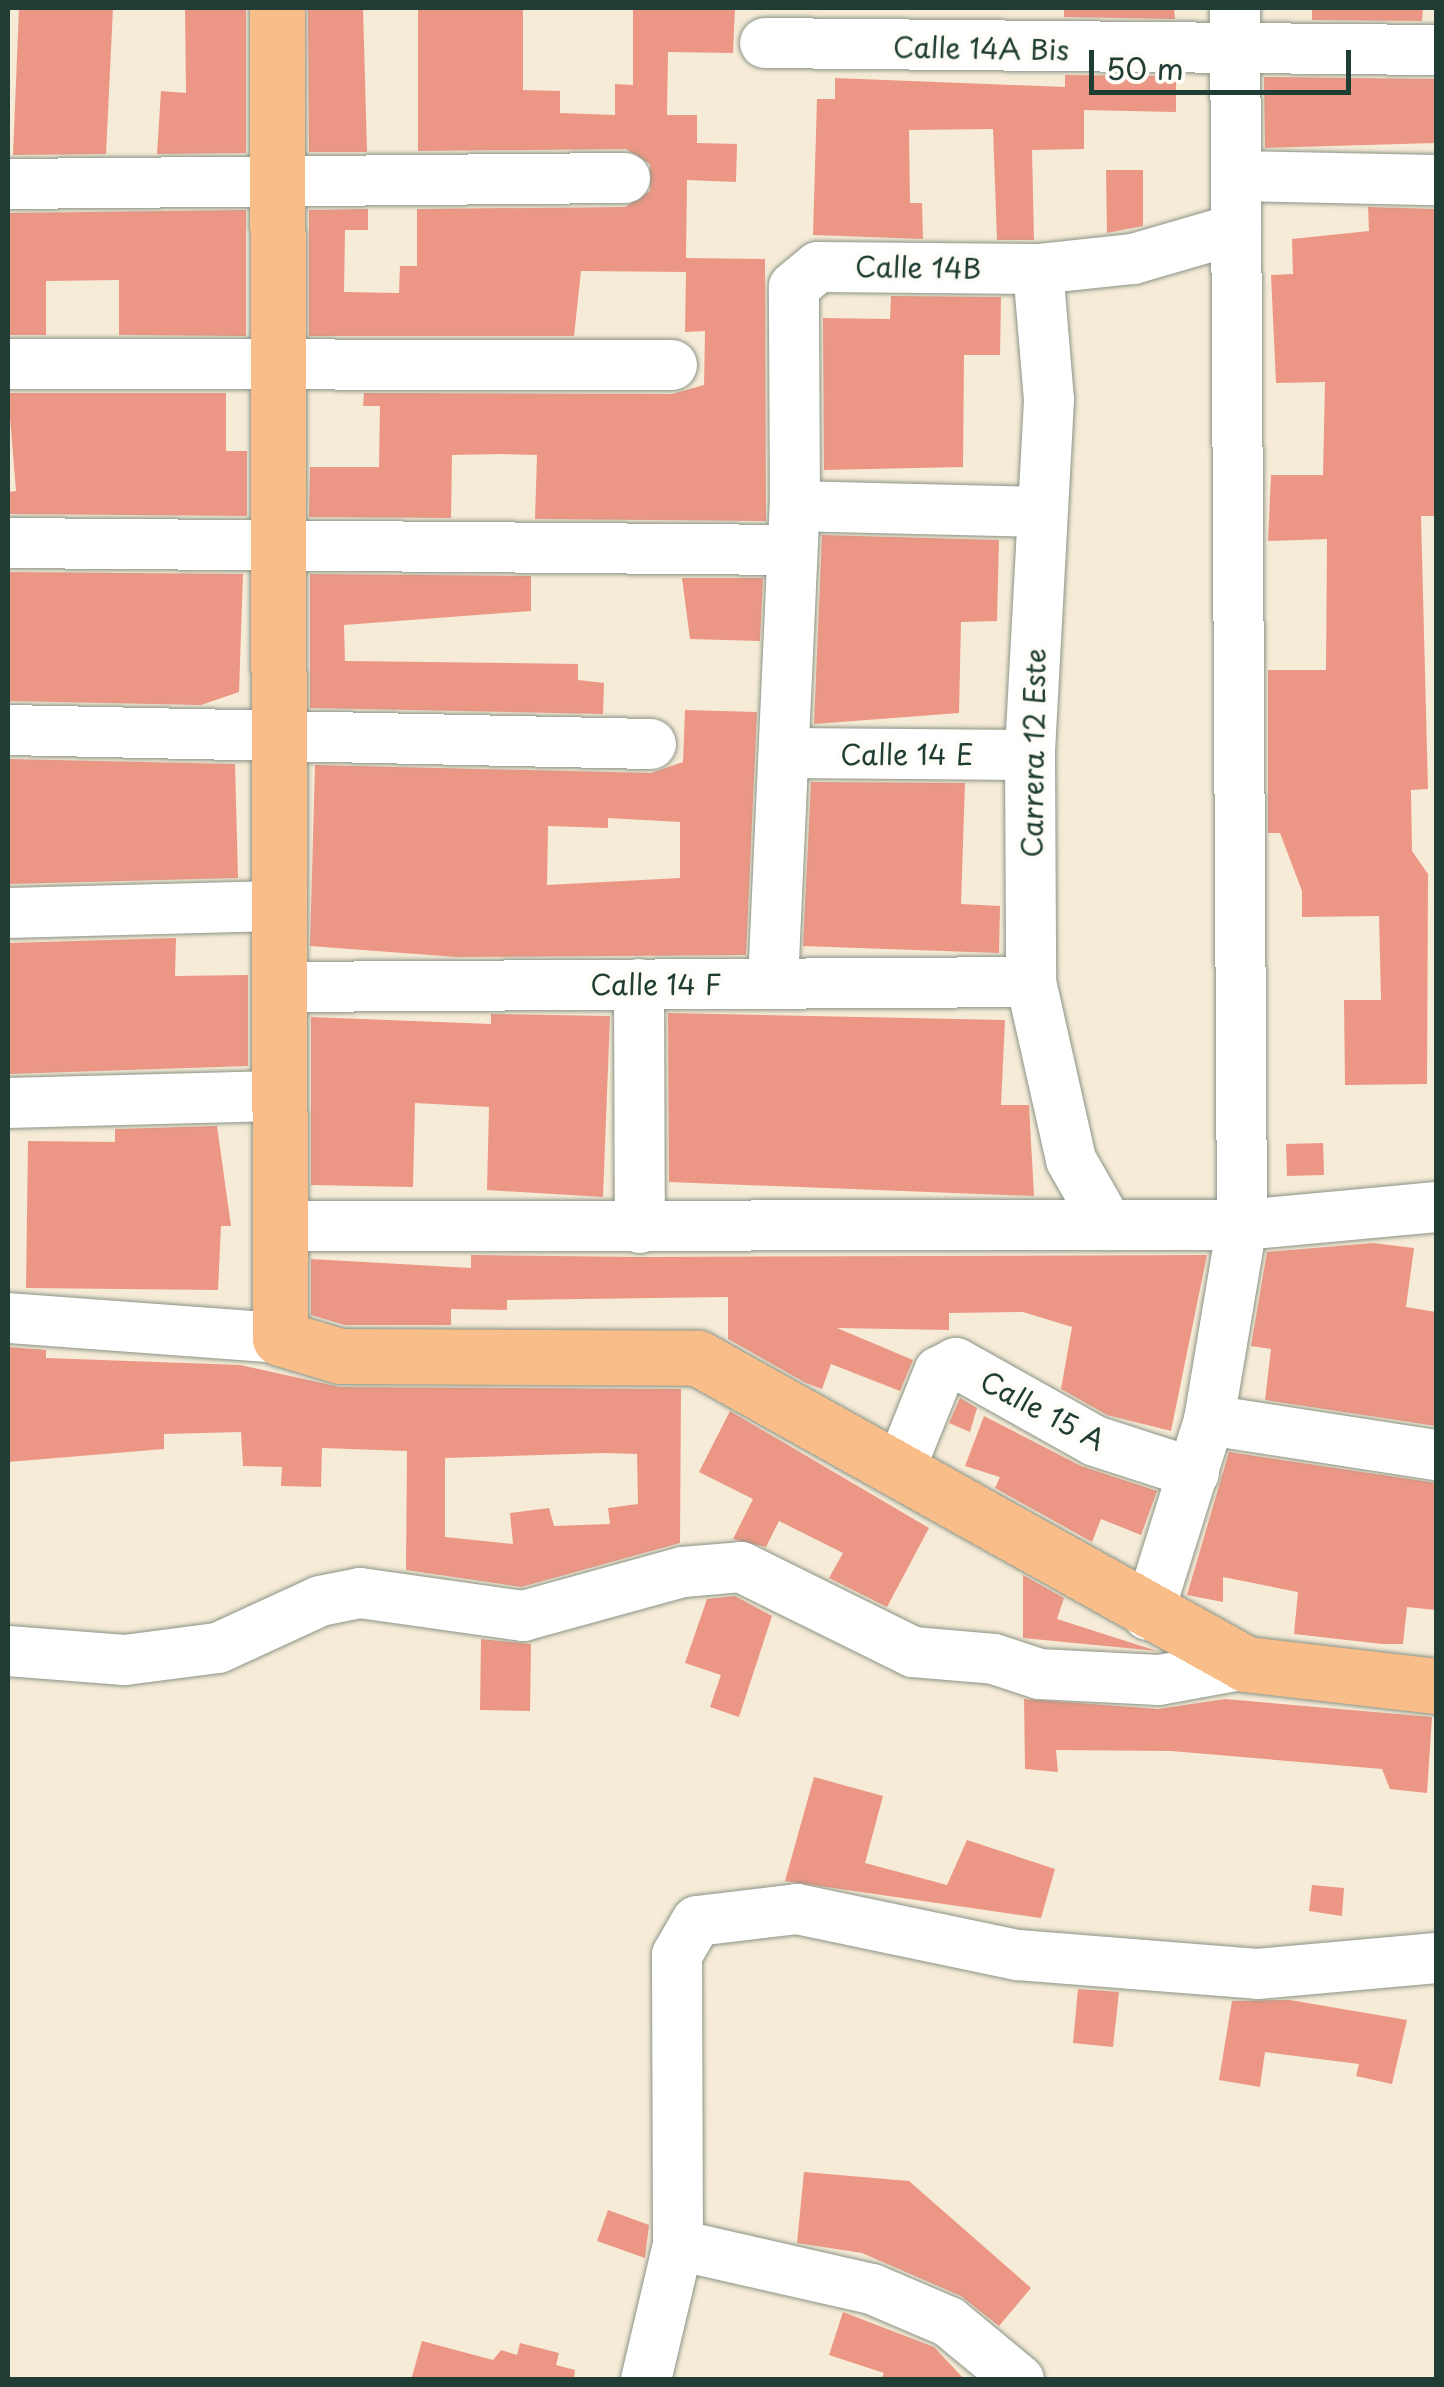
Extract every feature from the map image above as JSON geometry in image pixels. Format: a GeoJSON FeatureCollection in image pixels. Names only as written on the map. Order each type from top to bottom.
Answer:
{"type":"FeatureCollection","features":[{"type":"Feature","properties":{"kind":"main road"},"geometry":{"type":"LineString","coordinates":[[278,8],[280,1338],[340,1356],[698,1358],[900,1469],[1148,1615],[1246,1664],[1436,1686]]}},
{"type":"Feature","properties":{"kind":"street"},"geometry":{"type":"LineString","coordinates":[[1148,1615],[1209,1420],[1242,1224],[1236,229],[1239,176],[1234,27]]}},
{"type":"Feature","properties":{"kind":"street","name":"Calle 14A Bis"},"geometry":{"type":"LineString","coordinates":[[766,43],[976,29],[1234,27],[1436,50]]}},
{"type":"Feature","properties":{"kind":"street"},"geometry":{"type":"LineString","coordinates":[[1239,176],[1436,180]]}},
{"type":"Feature","properties":{"kind":"street"},"geometry":{"type":"LineString","coordinates":[[8,184],[625,178]]}},
{"type":"Feature","properties":{"kind":"street","name":"Calle 14B"},"geometry":{"type":"LineString","coordinates":[[793,528],[801,277],[818,266],[1038,268],[1132,259],[1236,229]]}},
{"type":"Feature","properties":{"kind":"street","name":"Carrera 12 Este"},"geometry":{"type":"LineString","coordinates":[[1038,268],[1049,400],[1040,512],[1030,755],[1031,982],[1071,1160],[1108,1225]]}},
{"type":"Feature","properties":{"kind":"street"},"geometry":{"type":"LineString","coordinates":[[8,364],[672,365]]}},
{"type":"Feature","properties":{"kind":"street"},"geometry":{"type":"LineString","coordinates":[[8,544],[279,543],[793,528],[1040,512]]}},
{"type":"Feature","properties":{"kind":"street"},"geometry":{"type":"LineString","coordinates":[[773,982],[793,528]]}},
{"type":"Feature","properties":{"kind":"street"},"geometry":{"type":"LineString","coordinates":[[8,730],[279,732],[651,744]]}},
{"type":"Feature","properties":{"kind":"street","name":"Calle 14 E"},"geometry":{"type":"LineString","coordinates":[[784,753],[1030,755]]}},
{"type":"Feature","properties":{"kind":"street"},"geometry":{"type":"LineString","coordinates":[[8,913],[280,906]]}},
{"type":"Feature","properties":{"kind":"street","name":"Calle 14 F"},"geometry":{"type":"LineString","coordinates":[[280,986],[1031,982]]}},
{"type":"Feature","properties":{"kind":"street"},"geometry":{"type":"LineString","coordinates":[[639,984],[640,1228]]}},
{"type":"Feature","properties":{"kind":"street"},"geometry":{"type":"LineString","coordinates":[[8,1103],[280,1096]]}},
{"type":"Feature","properties":{"kind":"street"},"geometry":{"type":"LineString","coordinates":[[280,1226],[1242,1224],[1436,1207]]}},
{"type":"Feature","properties":{"kind":"street"},"geometry":{"type":"LineString","coordinates":[[8,1318],[280,1338]]}},
{"type":"Feature","properties":{"kind":"street","name":"Calle 15 A"},"geometry":{"type":"LineString","coordinates":[[900,1469],[939,1372],[956,1363],[1095,1441],[1194,1473]]}},
{"type":"Feature","properties":{"kind":"street"},"geometry":{"type":"LineString","coordinates":[[1209,1420],[1436,1455]]}},
{"type":"Feature","properties":{"kind":"street"},"geometry":{"type":"LineString","coordinates":[[8,1652],[125,1660],[218,1648],[320,1601],[360,1593],[523,1616],[683,1572],[740,1567],[913,1652],[994,1659],[1039,1674],[1159,1680],[1246,1664]]}},
{"type":"Feature","properties":{"kind":"street"},"geometry":{"type":"LineString","coordinates":[[646,2380],[678,2245],[677,1956],[697,1921],[798,1909],[1018,1955],[1256,1974],[1436,1958]]}},
{"type":"Feature","properties":{"kind":"street"},"geometry":{"type":"LineString","coordinates":[[678,2245],[872,2289],[949,2322],[1019,2380]]}},
{"type":"Feature","properties":{"kind":"building"},"geometry":{"type":"Polygon","coordinates":[[[19,8],[113,8],[106,154],[13,155],[19,8]]]}},
{"type":"Feature","properties":{"kind":"building"},"geometry":{"type":"Polygon","coordinates":[[[185,8],[246,8],[246,153],[157,154],[161,91],[186,93],[185,8]]]}},
{"type":"Feature","properties":{"kind":"building"},"geometry":{"type":"Polygon","coordinates":[[[308,8],[363,8],[367,152],[309,152],[308,8]]]}},
{"type":"Feature","properties":{"kind":"building"},"geometry":{"type":"Polygon","coordinates":[[[418,8],[523,8],[523,90],[560,91],[560,113],[615,115],[615,84],[633,85],[633,8],[735,8],[733,53],[668,52],[667,115],[697,115],[697,143],[737,144],[736,182],[687,180],[686,258],[765,259],[766,521],[535,519],[537,455],[499,454],[452,455],[451,518],[309,517],[310,467],[379,467],[380,406],[363,406],[364,393],[672,394],[704,385],[705,331],[685,332],[686,272],[581,271],[574,336],[309,336],[309,210],[368,209],[368,230],[345,230],[344,292],[399,293],[400,266],[417,266],[417,209],[625,207],[650,191],[650,164],[626,149],[418,151],[418,8]]]}},
{"type":"Feature","properties":{"kind":"building"},"geometry":{"type":"Polygon","coordinates":[[[1064,8],[1174,8],[1175,19],[1064,17],[1064,8]]]}},
{"type":"Feature","properties":{"kind":"building"},"geometry":{"type":"Polygon","coordinates":[[[1312,8],[1423,8],[1422,21],[1312,20],[1312,8]]]}},
{"type":"Feature","properties":{"kind":"building"},"geometry":{"type":"Polygon","coordinates":[[[1065,75],[1176,76],[1176,112],[1084,110],[1084,149],[1032,150],[1034,240],[997,240],[993,129],[909,130],[910,203],[922,203],[923,239],[813,235],[817,99],[835,99],[835,78],[1065,87],[1065,75]]]}},
{"type":"Feature","properties":{"kind":"building"},"geometry":{"type":"Polygon","coordinates":[[[1264,77],[1436,79],[1436,143],[1265,148],[1264,77]]]}},
{"type":"Feature","properties":{"kind":"building"},"geometry":{"type":"Polygon","coordinates":[[[1106,170],[1143,170],[1143,226],[1107,233],[1106,170]]]}},
{"type":"Feature","properties":{"kind":"building"},"geometry":{"type":"Polygon","coordinates":[[[1368,207],[1436,209],[1436,516],[1421,516],[1428,789],[1411,790],[1412,851],[1428,874],[1427,1084],[1345,1085],[1344,1000],[1381,1000],[1379,916],[1302,917],[1302,891],[1280,833],[1268,833],[1268,670],[1326,670],[1327,539],[1268,541],[1271,475],[1323,475],[1325,382],[1276,383],[1271,275],[1293,274],[1292,239],[1369,231],[1368,207]]]}},
{"type":"Feature","properties":{"kind":"building"},"geometry":{"type":"Polygon","coordinates":[[[246,210],[246,336],[119,335],[119,280],[46,281],[46,335],[8,335],[8,213],[246,210]]]}},
{"type":"Feature","properties":{"kind":"building"},"geometry":{"type":"Polygon","coordinates":[[[891,296],[1001,297],[1000,355],[964,355],[963,467],[824,470],[823,318],[890,319],[891,296]]]}},
{"type":"Feature","properties":{"kind":"building"},"geometry":{"type":"Polygon","coordinates":[[[8,393],[226,393],[226,451],[247,451],[247,516],[8,514],[8,492],[16,491],[8,393]]]}},
{"type":"Feature","properties":{"kind":"building"},"geometry":{"type":"Polygon","coordinates":[[[822,535],[999,540],[997,621],[961,622],[959,713],[814,724],[822,535]]]}},
{"type":"Feature","properties":{"kind":"building"},"geometry":{"type":"Polygon","coordinates":[[[8,572],[243,574],[239,692],[201,705],[8,701],[8,572]]]}},
{"type":"Feature","properties":{"kind":"building"},"geometry":{"type":"Polygon","coordinates":[[[310,574],[531,576],[531,611],[344,625],[345,661],[578,664],[578,680],[604,683],[603,714],[310,708],[310,574]]]}},
{"type":"Feature","properties":{"kind":"building"},"geometry":{"type":"Polygon","coordinates":[[[682,578],[763,578],[760,641],[690,639],[682,578]]]}},
{"type":"Feature","properties":{"kind":"building"},"geometry":{"type":"Polygon","coordinates":[[[685,710],[757,712],[746,955],[456,957],[310,946],[315,765],[651,773],[683,762],[685,710]],[[608,818],[608,828],[548,826],[547,885],[680,878],[680,822],[608,818]]]}},
{"type":"Feature","properties":{"kind":"building"},"geometry":{"type":"Polygon","coordinates":[[[8,759],[235,764],[238,878],[8,884],[8,759]]]}},
{"type":"Feature","properties":{"kind":"building"},"geometry":{"type":"Polygon","coordinates":[[[811,782],[965,783],[961,904],[1000,906],[999,953],[803,946],[811,782]]]}},
{"type":"Feature","properties":{"kind":"building"},"geometry":{"type":"Polygon","coordinates":[[[176,938],[175,976],[248,975],[248,1066],[8,1074],[8,943],[176,938]]]}},
{"type":"Feature","properties":{"kind":"building"},"geometry":{"type":"Polygon","coordinates":[[[668,1013],[1005,1020],[1001,1105],[1029,1105],[1034,1196],[669,1182],[668,1013]]]}},
{"type":"Feature","properties":{"kind":"building"},"geometry":{"type":"Polygon","coordinates":[[[491,1014],[610,1016],[603,1197],[487,1190],[489,1107],[415,1103],[413,1187],[311,1185],[311,1017],[491,1024],[491,1014]]]}},
{"type":"Feature","properties":{"kind":"building"},"geometry":{"type":"Polygon","coordinates":[[[217,1126],[231,1226],[221,1226],[218,1290],[26,1288],[28,1141],[115,1142],[115,1129],[217,1126]]]}},
{"type":"Feature","properties":{"kind":"building"},"geometry":{"type":"Polygon","coordinates":[[[1323,1143],[1324,1175],[1287,1176],[1286,1144],[1323,1143]]]}},
{"type":"Feature","properties":{"kind":"building"},"geometry":{"type":"Polygon","coordinates":[[[1373,1243],[1414,1248],[1406,1307],[1436,1312],[1436,1426],[1265,1400],[1271,1349],[1251,1346],[1267,1252],[1373,1243]]]}},
{"type":"Feature","properties":{"kind":"building"},"geometry":{"type":"Polygon","coordinates":[[[471,1255],[1207,1255],[1171,1431],[1107,1415],[1061,1389],[1072,1327],[1023,1312],[949,1313],[949,1330],[837,1328],[913,1360],[900,1391],[831,1364],[822,1389],[806,1383],[728,1339],[728,1297],[507,1300],[507,1310],[451,1309],[451,1325],[345,1325],[311,1315],[311,1259],[471,1268],[471,1255]]]}},
{"type":"Feature","properties":{"kind":"building"},"geometry":{"type":"Polygon","coordinates":[[[8,1347],[46,1350],[46,1358],[240,1365],[340,1387],[681,1389],[680,1543],[521,1587],[406,1570],[407,1451],[322,1448],[321,1487],[281,1486],[282,1467],[243,1466],[241,1432],[164,1434],[164,1449],[8,1462],[8,1347]],[[637,1454],[445,1458],[445,1537],[513,1544],[510,1513],[549,1508],[554,1526],[610,1524],[608,1508],[638,1504],[637,1454]]]}},
{"type":"Feature","properties":{"kind":"building"},"geometry":{"type":"Polygon","coordinates":[[[960,1398],[977,1408],[970,1432],[949,1423],[960,1398]]]}},
{"type":"Feature","properties":{"kind":"building"},"geometry":{"type":"Polygon","coordinates":[[[730,1411],[929,1528],[887,1607],[829,1578],[843,1553],[779,1521],[766,1547],[733,1539],[753,1499],[699,1472],[730,1411]]]}},
{"type":"Feature","properties":{"kind":"building"},"geometry":{"type":"Polygon","coordinates":[[[984,1416],[1081,1466],[1157,1491],[1141,1535],[1101,1519],[1092,1542],[995,1488],[1000,1477],[965,1466],[984,1416]]]}},
{"type":"Feature","properties":{"kind":"building"},"geometry":{"type":"Polygon","coordinates":[[[1229,1452],[1436,1483],[1436,1610],[1407,1607],[1403,1644],[1382,1644],[1294,1634],[1298,1592],[1223,1577],[1223,1602],[1187,1595],[1229,1452]]]}},
{"type":"Feature","properties":{"kind":"building"},"geometry":{"type":"Polygon","coordinates":[[[1023,1575],[1064,1598],[1057,1619],[1157,1651],[1023,1638],[1023,1575]]]}},
{"type":"Feature","properties":{"kind":"building"},"geometry":{"type":"Polygon","coordinates":[[[735,1596],[772,1616],[739,1717],[710,1707],[721,1675],[685,1663],[707,1599],[735,1596]]]}},
{"type":"Feature","properties":{"kind":"building"},"geometry":{"type":"Polygon","coordinates":[[[481,1639],[531,1644],[530,1711],[480,1710],[481,1639]]]}},
{"type":"Feature","properties":{"kind":"building"},"geometry":{"type":"Polygon","coordinates":[[[1024,1699],[1158,1709],[1225,1699],[1432,1717],[1427,1793],[1390,1789],[1382,1769],[1171,1751],[1056,1750],[1058,1772],[1025,1769],[1024,1699]]]}},
{"type":"Feature","properties":{"kind":"building"},"geometry":{"type":"Polygon","coordinates":[[[814,1777],[883,1796],[865,1863],[947,1885],[967,1840],[1055,1869],[1041,1918],[785,1881],[814,1777]]]}},
{"type":"Feature","properties":{"kind":"building"},"geometry":{"type":"Polygon","coordinates":[[[1312,1885],[1344,1888],[1342,1916],[1309,1911],[1312,1885]]]}},
{"type":"Feature","properties":{"kind":"building"},"geometry":{"type":"Polygon","coordinates":[[[1078,1989],[1119,1992],[1113,2047],[1073,2043],[1078,1989]]]}},
{"type":"Feature","properties":{"kind":"building"},"geometry":{"type":"Polygon","coordinates":[[[1290,2000],[1407,2020],[1392,2084],[1356,2076],[1359,2064],[1265,2052],[1260,2087],[1219,2080],[1232,2001],[1290,2000]]]}},
{"type":"Feature","properties":{"kind":"building"},"geometry":{"type":"Polygon","coordinates":[[[804,2172],[909,2181],[1031,2288],[999,2326],[961,2296],[862,2253],[797,2243],[804,2172]]]}},
{"type":"Feature","properties":{"kind":"building"},"geometry":{"type":"Polygon","coordinates":[[[608,2210],[649,2225],[645,2258],[597,2241],[608,2210]]]}},
{"type":"Feature","properties":{"kind":"building"},"geometry":{"type":"Polygon","coordinates":[[[843,2312],[934,2347],[965,2380],[881,2380],[884,2373],[829,2355],[843,2312]]]}},
{"type":"Feature","properties":{"kind":"building"},"geometry":{"type":"Polygon","coordinates":[[[422,2341],[493,2360],[501,2350],[517,2355],[520,2343],[559,2353],[556,2365],[575,2370],[574,2380],[411,2380],[422,2341]]]}}]}
